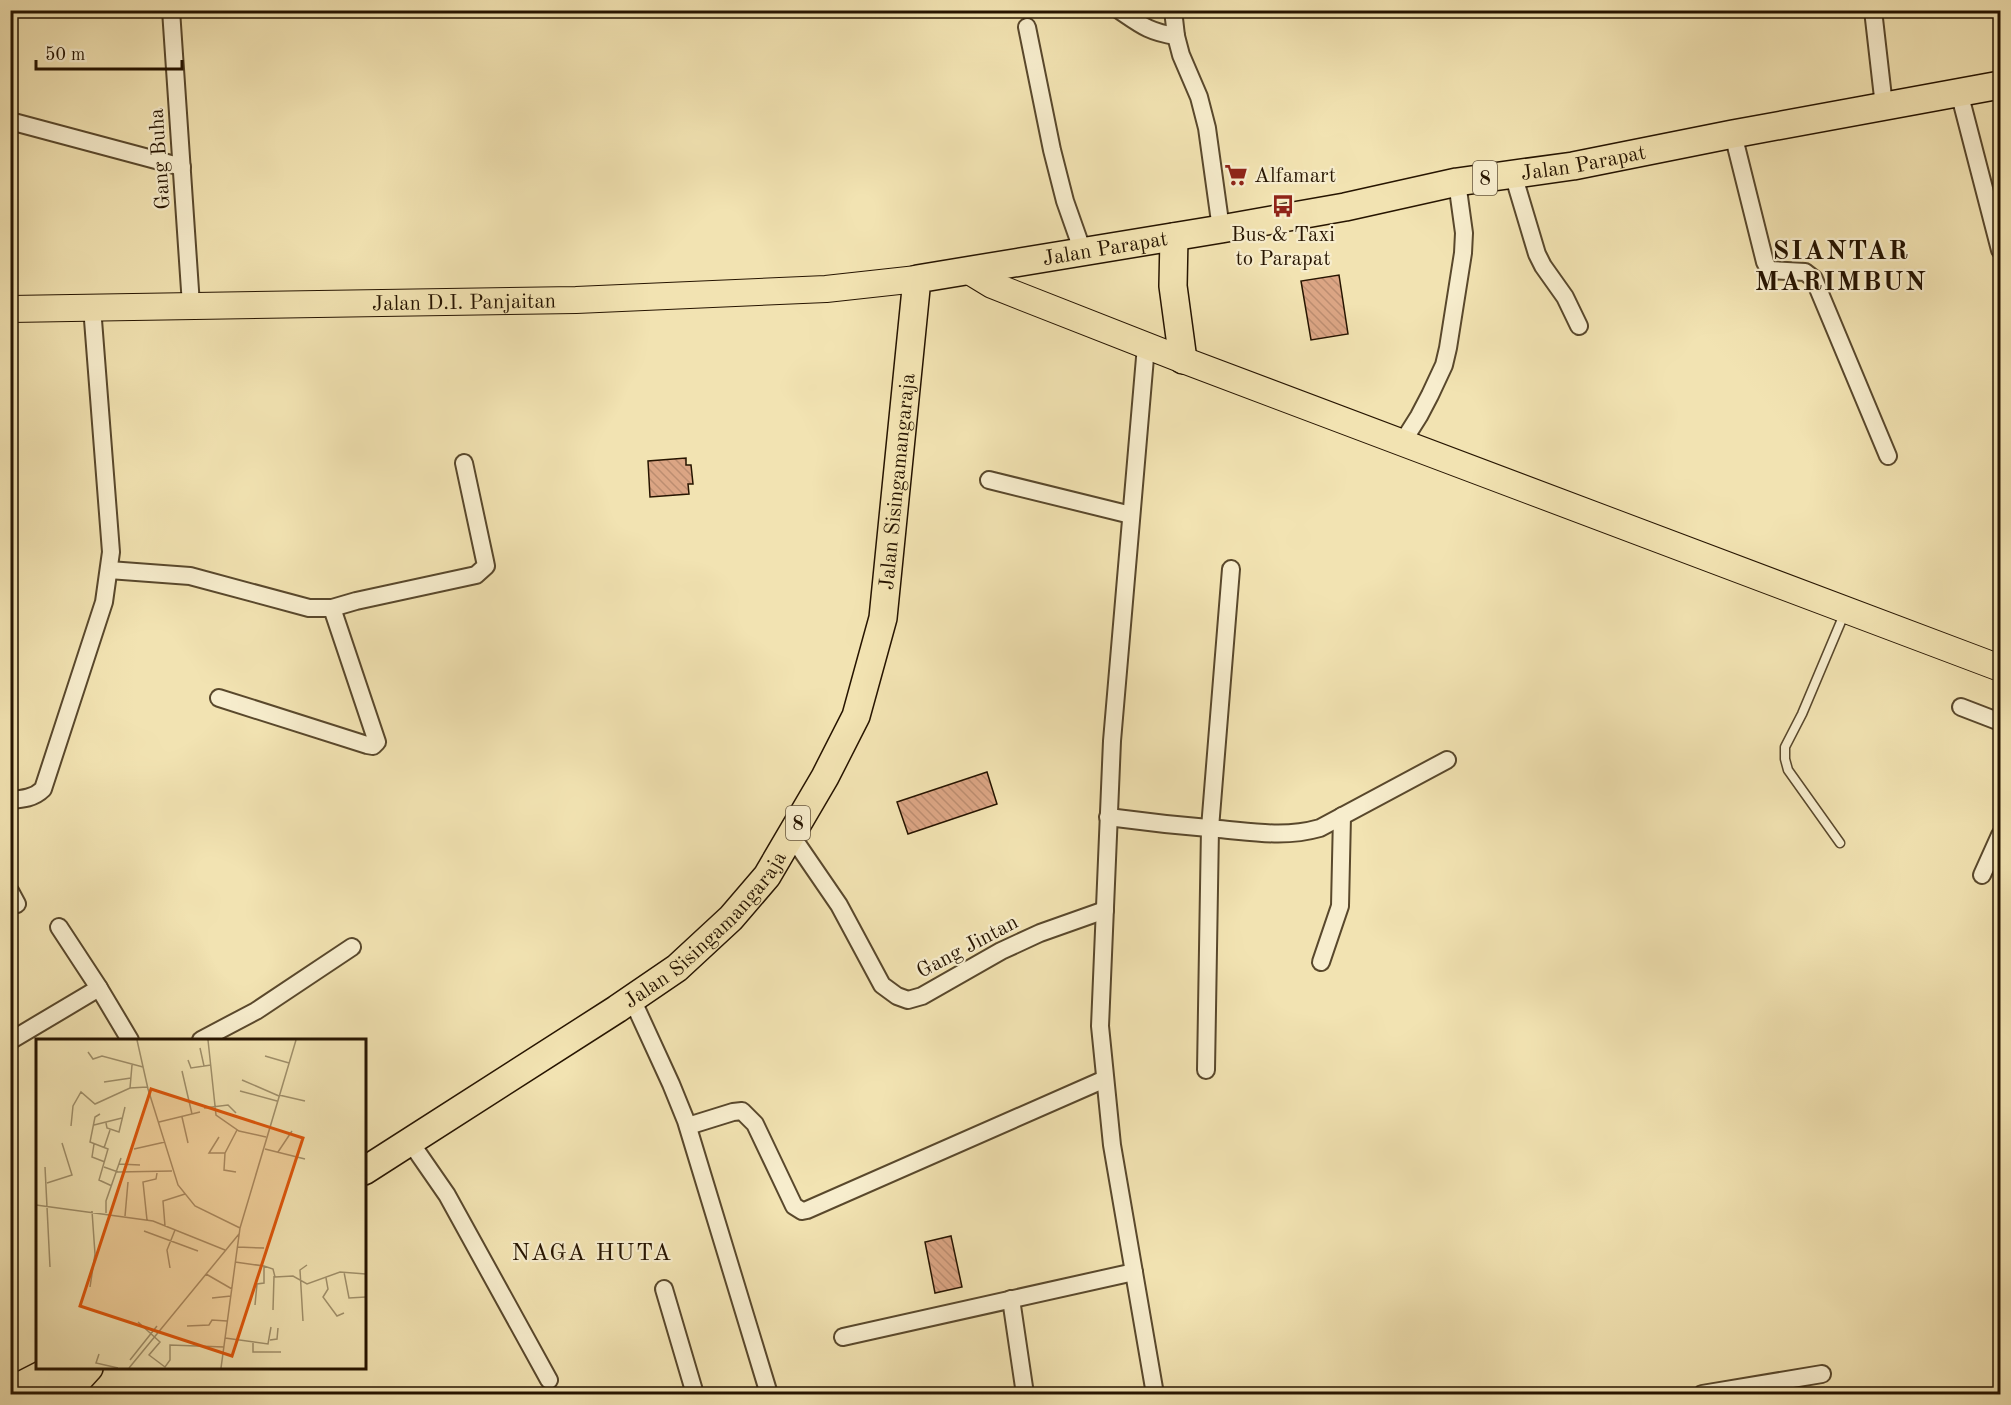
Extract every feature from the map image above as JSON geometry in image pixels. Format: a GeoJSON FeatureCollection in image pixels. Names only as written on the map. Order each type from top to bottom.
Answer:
{"type":"FeatureCollection","features":[{"type":"Feature","properties":{"kind":"highway","name":"Jalan Parapat"},"geometry":{"type":"LineString","coordinates":[[917,279],[1345,207],[1457,182],[1572,166],[2001,84]]}},
{"type":"Feature","properties":{"kind":"highway"},"geometry":{"type":"LineString","coordinates":[[1174,237],[1173,286],[1183,360]]}},
{"type":"Feature","properties":{"kind":"highway","name":"Jalan Sisingamangaraja"},"geometry":{"type":"LineString","coordinates":[[366,1171],[677,968],[731,918],[767,876],[825,777],[856,716],[883,618],[917,279]]}},
{"type":"Feature","properties":{"kind":"highway"},"geometry":{"type":"LineString","coordinates":[[10,1391],[53,1369]]}},
{"type":"Feature","properties":{"kind":"highway"},"geometry":{"type":"LineString","coordinates":[[58,1395],[88,1369]]}},
{"type":"Feature","properties":{"kind":"main road"},"geometry":{"type":"LineString","coordinates":[[969,271],[992,285],[1146,346],[2001,668]]}},
{"type":"Feature","properties":{"kind":"main road","name":"Jalan D.I. Panjaitan"},"geometry":{"type":"LineString","coordinates":[[10,309],[576,300],[826,289],[917,279]]}},
{"type":"Feature","properties":{"kind":"street","name":"Gang Buha"},"geometry":{"type":"LineString","coordinates":[[171,10],[191,305]]}},
{"type":"Feature","properties":{"kind":"street"},"geometry":{"type":"LineString","coordinates":[[1119,10],[1146,29],[1176,36]]}},
{"type":"Feature","properties":{"kind":"street"},"geometry":{"type":"LineString","coordinates":[[1173,10],[1181,55],[1199,97],[1207,128],[1221,229]]}},
{"type":"Feature","properties":{"kind":"street"},"geometry":{"type":"LineString","coordinates":[[1873,10],[1884,106]]}},
{"type":"Feature","properties":{"kind":"street"},"geometry":{"type":"LineString","coordinates":[[1027,27],[1052,150],[1065,201],[1083,252]]}},
{"type":"Feature","properties":{"kind":"street"},"geometry":{"type":"LineString","coordinates":[[1959,92],[2001,250]]}},
{"type":"Feature","properties":{"kind":"street"},"geometry":{"type":"LineString","coordinates":[[10,121],[182,167]]}},
{"type":"Feature","properties":{"kind":"street"},"geometry":{"type":"LineString","coordinates":[[1733,134],[1765,262],[1769,270],[1805,272],[1814,279],[1888,456]]}},
{"type":"Feature","properties":{"kind":"street"},"geometry":{"type":"LineString","coordinates":[[1513,174],[1542,266],[1565,297],[1579,326]]}},
{"type":"Feature","properties":{"kind":"street"},"geometry":{"type":"LineString","coordinates":[[1402,443],[1430,394],[1444,365],[1448,348],[1463,253],[1464,233],[1457,182]]}},
{"type":"Feature","properties":{"kind":"street"},"geometry":{"type":"LineString","coordinates":[[10,800],[38,794],[43,789],[104,602],[111,552],[92,307]]}},
{"type":"Feature","properties":{"kind":"street"},"geometry":{"type":"LineString","coordinates":[[1146,346],[1112,741],[1100,1026],[1112,1145],[1155,1395]]}},
{"type":"Feature","properties":{"kind":"street"},"geometry":{"type":"LineString","coordinates":[[109,570],[190,576],[309,608],[332,608],[365,598],[476,575],[486,566],[464,463]]}},
{"type":"Feature","properties":{"kind":"street"},"geometry":{"type":"LineString","coordinates":[[989,480],[1131,515]]}},
{"type":"Feature","properties":{"kind":"street"},"geometry":{"type":"LineString","coordinates":[[1206,1070],[1210,828],[1231,569]]}},
{"type":"Feature","properties":{"kind":"street"},"geometry":{"type":"LineString","coordinates":[[219,698],[373,746],[377,742],[332,608]]}},
{"type":"Feature","properties":{"kind":"street"},"geometry":{"type":"LineString","coordinates":[[1961,707],[2001,722]]}},
{"type":"Feature","properties":{"kind":"street"},"geometry":{"type":"LineString","coordinates":[[1108,817],[1184,827],[1292,834],[1320,828],[1447,760]]}},
{"type":"Feature","properties":{"kind":"street"},"geometry":{"type":"LineString","coordinates":[[1321,963],[1340,906],[1342,816]]}},
{"type":"Feature","properties":{"kind":"street","name":"Gang Jintan"},"geometry":{"type":"LineString","coordinates":[[791,835],[839,905],[882,984],[897,996],[908,1000],[922,996],[1001,951],[1040,933],[1105,910]]}},
{"type":"Feature","properties":{"kind":"street"},"geometry":{"type":"LineString","coordinates":[[1982,875],[2001,835]]}},
{"type":"Feature","properties":{"kind":"street"},"geometry":{"type":"LineString","coordinates":[[59,927],[129,1039]]}},
{"type":"Feature","properties":{"kind":"street"},"geometry":{"type":"LineString","coordinates":[[205,1039],[256,1011],[352,946]]}},
{"type":"Feature","properties":{"kind":"street"},"geometry":{"type":"LineString","coordinates":[[10,1041],[99,988]]}},
{"type":"Feature","properties":{"kind":"street"},"geometry":{"type":"LineString","coordinates":[[632,999],[688,1126],[769,1395]]}},
{"type":"Feature","properties":{"kind":"street"},"geometry":{"type":"LineString","coordinates":[[688,1126],[733,1112],[742,1112],[755,1124],[794,1206],[802,1211],[1105,1078]]}},
{"type":"Feature","properties":{"kind":"street"},"geometry":{"type":"LineString","coordinates":[[411,1143],[447,1195],[549,1380]]}},
{"type":"Feature","properties":{"kind":"street"},"geometry":{"type":"LineString","coordinates":[[843,1337],[1134,1272]]}},
{"type":"Feature","properties":{"kind":"street"},"geometry":{"type":"LineString","coordinates":[[664,1290],[695,1395]]}},
{"type":"Feature","properties":{"kind":"street"},"geometry":{"type":"LineString","coordinates":[[1011,1299],[1025,1394]]}},
{"type":"Feature","properties":{"kind":"street"},"geometry":{"type":"LineString","coordinates":[[1702,1395],[1822,1374]]}},
{"type":"Feature","properties":{"kind":"lane"},"geometry":{"type":"LineString","coordinates":[[1840,843],[1788,770],[1785,747],[1802,714],[1846,610]]}},
{"type":"Feature","properties":{"kind":"building"},"geometry":{"type":"Polygon","coordinates":[[[1339,275],[1348,334],[1311,340],[1301,281],[1339,275]]]}},
{"type":"Feature","properties":{"kind":"building"},"geometry":{"type":"Polygon","coordinates":[[[686,458],[686,465],[691,465],[693,484],[688,484],[689,494],[650,497],[648,461],[686,458]]]}},
{"type":"Feature","properties":{"kind":"building"},"geometry":{"type":"Polygon","coordinates":[[[987,772],[997,804],[908,834],[897,802],[987,772]]]}},
{"type":"Feature","properties":{"kind":"building"},"geometry":{"type":"Polygon","coordinates":[[[951,1236],[962,1287],[935,1293],[925,1242],[951,1236]]]}},
{"type":"Feature","properties":{"kind":"place","name":"Alfamart"},"geometry":{"type":"Point","coordinates":[1236,175]}},
{"type":"Feature","properties":{"kind":"place","name":"Bus & Taxi to Parapat"},"geometry":{"type":"Point","coordinates":[1283,206]}},
{"type":"Feature","properties":{"kind":"district","name":"SIANTAR MARIMBUN"},"geometry":{"type":"Point","coordinates":[1841,266]}},
{"type":"Feature","properties":{"kind":"district","name":"NAGA HUTA"},"geometry":{"type":"Point","coordinates":[592,1252]}}]}
